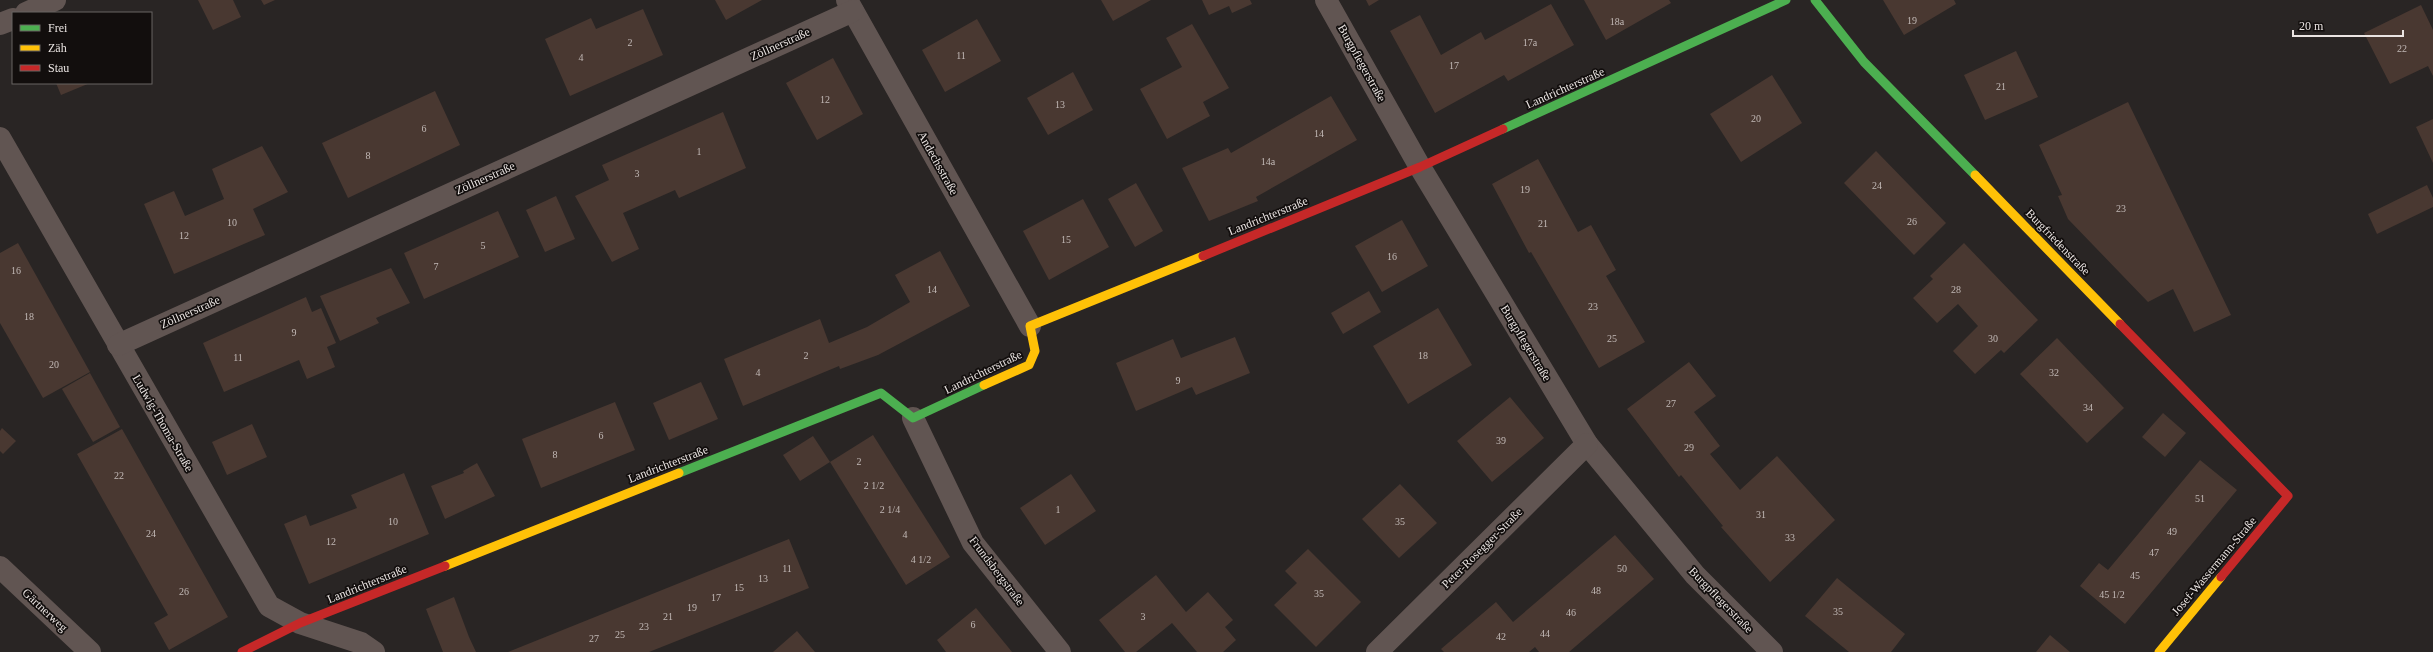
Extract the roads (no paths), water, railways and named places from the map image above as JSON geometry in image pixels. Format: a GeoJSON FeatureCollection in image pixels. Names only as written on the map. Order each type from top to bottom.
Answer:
{"type":"FeatureCollection","features":[{"type":"Feature","properties":{"kind":"street"},"geometry":{"type":"LineString","coordinates":[[28,12],[55,0]]}},
{"type":"Feature","properties":{"kind":"street","name":"Burgpflegerstraße"},"geometry":{"type":"LineString","coordinates":[[1326,0],[1420,167],[1587,444],[1695,575],[1772,652]]}},
{"type":"Feature","properties":{"kind":"street","name":"Landrichterstraße"},"geometry":{"type":"LineString","coordinates":[[242,652],[300,624],[881,393],[913,418],[1029,365],[1036,351],[1030,326],[1420,167],[1786,0]]}},
{"type":"Feature","properties":{"kind":"street","name":"Burgfriedenstraße"},"geometry":{"type":"LineString","coordinates":[[1815,0],[1864,62],[2288,496]]}},
{"type":"Feature","properties":{"kind":"street","name":"Andechsstraße"},"geometry":{"type":"LineString","coordinates":[[850,5],[1030,326]]}},
{"type":"Feature","properties":{"kind":"street","name":"Zöllnerstraße"},"geometry":{"type":"LineString","coordinates":[[118,345],[850,5]]}},
{"type":"Feature","properties":{"kind":"street"},"geometry":{"type":"LineString","coordinates":[[0,24],[12,19]]}},
{"type":"Feature","properties":{"kind":"street","name":"Ludwig-Thoma-Straße"},"geometry":{"type":"LineString","coordinates":[[0,138],[269,606],[300,624],[361,643],[374,652]]}},
{"type":"Feature","properties":{"kind":"street","name":"Frundsbergstraße"},"geometry":{"type":"LineString","coordinates":[[913,418],[973,542],[1060,652]]}},
{"type":"Feature","properties":{"kind":"street","name":"Peter-Rosegger-Straße"},"geometry":{"type":"LineString","coordinates":[[1377,652],[1587,444]]}},
{"type":"Feature","properties":{"kind":"street","name":"Josef-Wassermann-Straße"},"geometry":{"type":"LineString","coordinates":[[2159,652],[2288,496]]}},
{"type":"Feature","properties":{"kind":"street","name":"Gärtnerweg"},"geometry":{"type":"LineString","coordinates":[[0,567],[90,652]]}}]}
